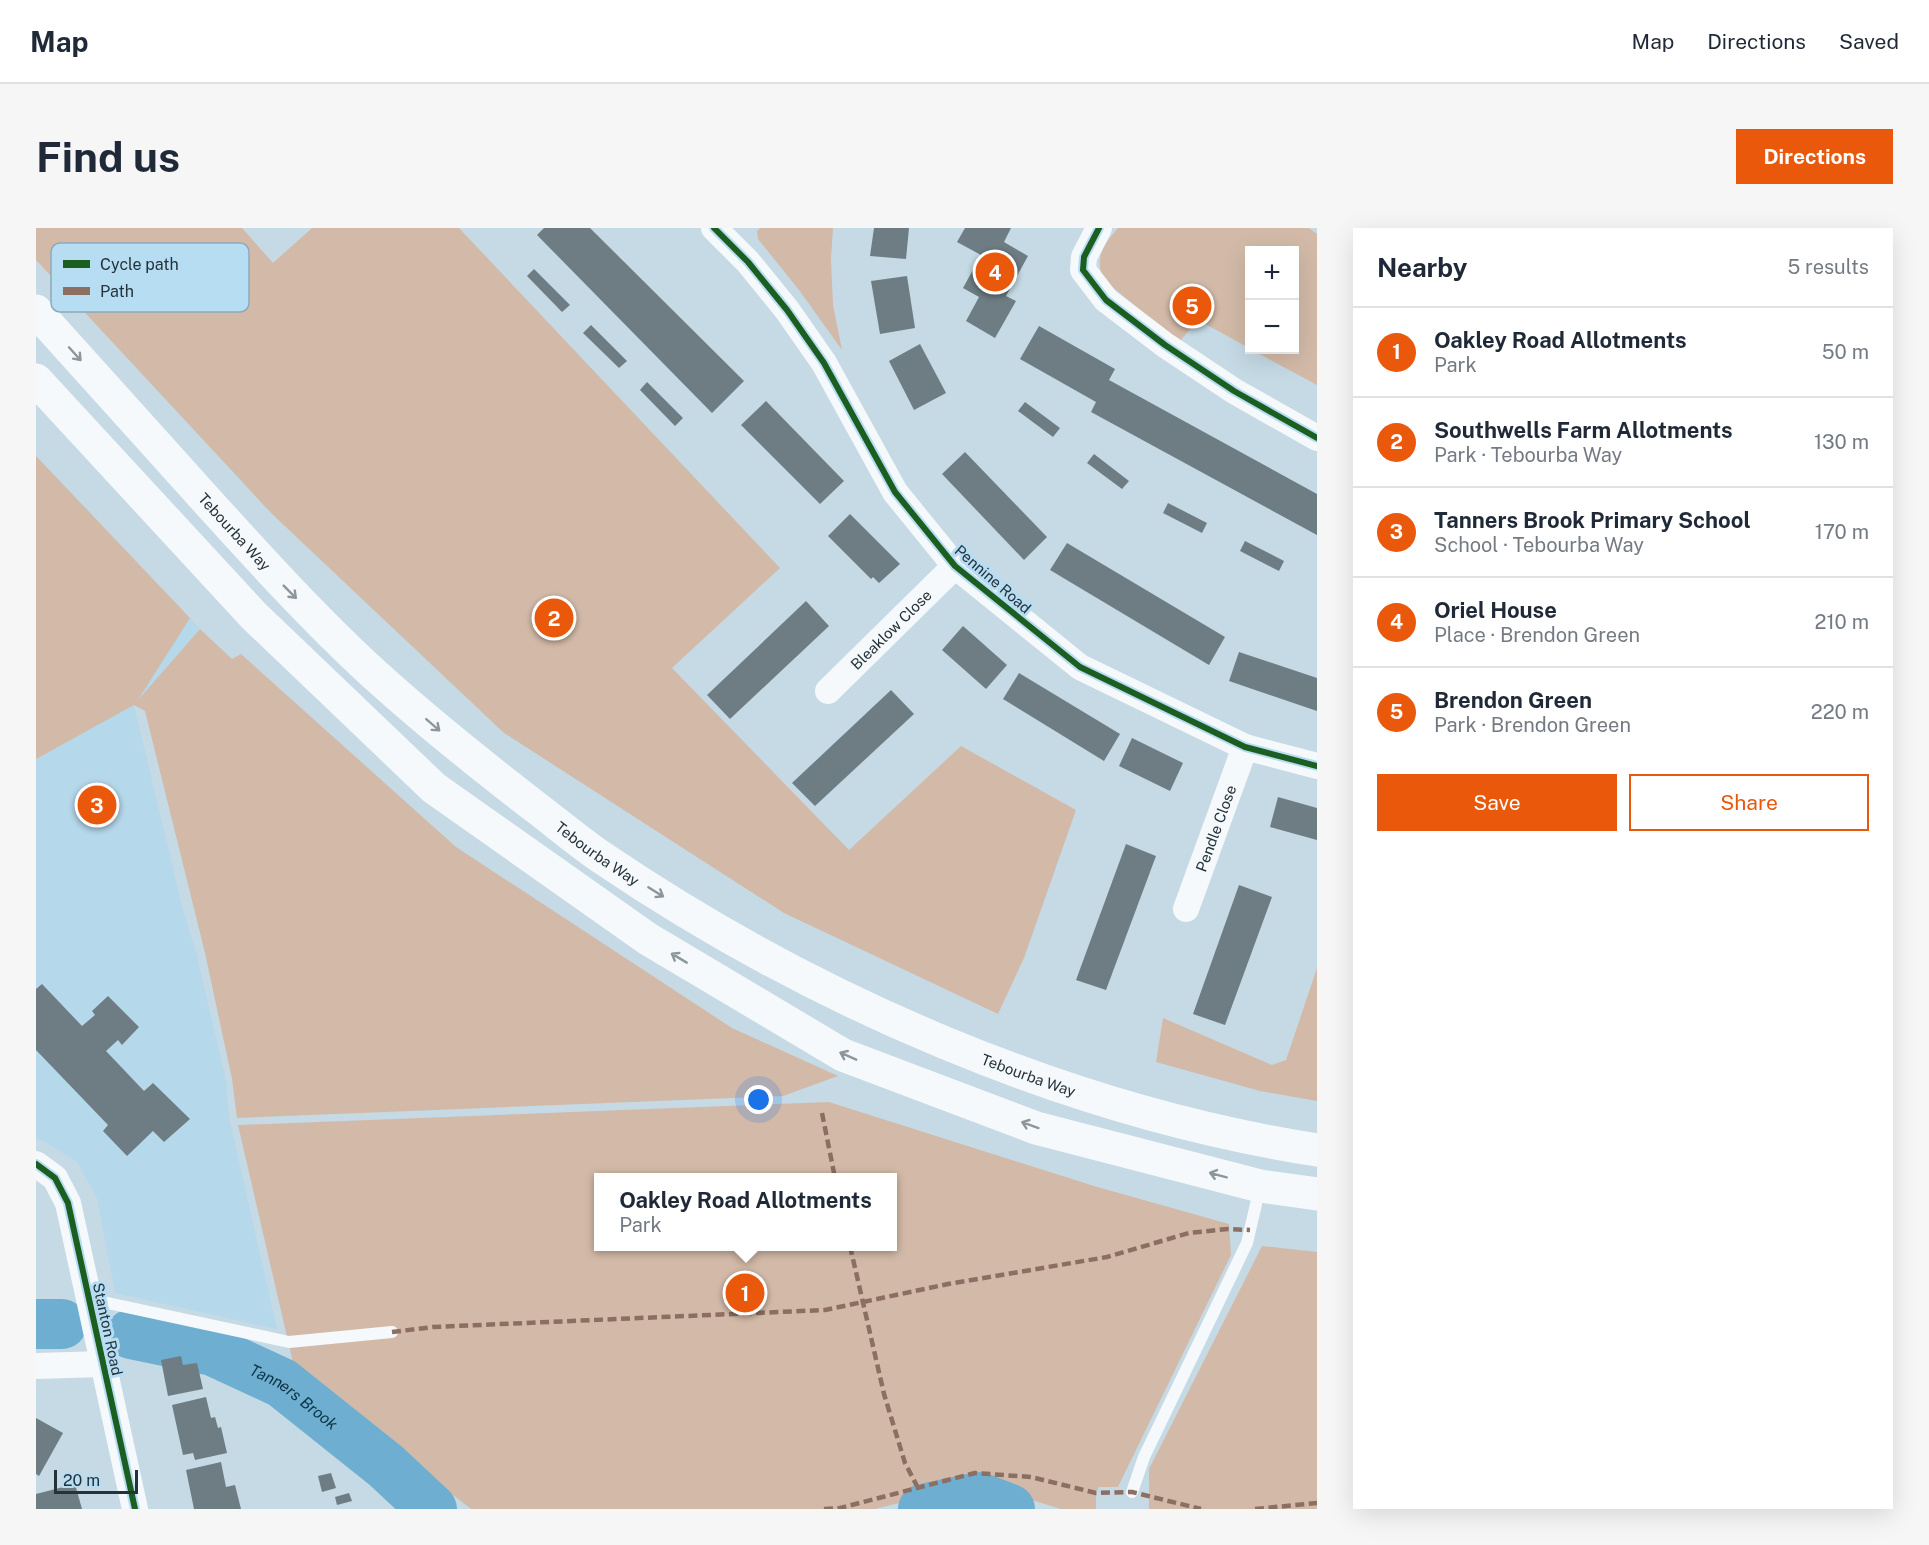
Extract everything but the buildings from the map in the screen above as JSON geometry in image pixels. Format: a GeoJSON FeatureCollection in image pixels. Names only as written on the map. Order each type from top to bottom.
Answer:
{"type":"FeatureCollection","features":[{"type":"Feature","properties":{"kind":"main road","name":"Tebourba Way"},"geometry":{"type":"LineString","coordinates":[[36,311],[284,586],[373,673],[469,756],[599,856],[725,935],[858,1004],[965,1051],[1075,1091],[1166,1117],[1317,1150]]}},
{"type":"Feature","properties":{"kind":"main road"},"geometry":{"type":"LineString","coordinates":[[36,380],[254,616],[434,788],[648,939],[843,1056],[1036,1128],[1260,1186],[1317,1194]]}},
{"type":"Feature","properties":{"kind":"street"},"geometry":{"type":"LineString","coordinates":[[1099,228],[1084,256],[1083,270],[1106,300],[1165,345],[1234,391],[1317,438]]}},
{"type":"Feature","properties":{"kind":"street","name":"Pennine Road"},"geometry":{"type":"LineString","coordinates":[[718,229],[787,310],[824,363],[895,492],[955,566],[1080,667],[1245,747],[1317,766]]}},
{"type":"Feature","properties":{"kind":"street","name":"Bleaklow Close"},"geometry":{"type":"LineString","coordinates":[[828,691],[955,566]]}},
{"type":"Feature","properties":{"kind":"street","name":"Pendle Close"},"geometry":{"type":"LineString","coordinates":[[1186,909],[1245,747]]}},
{"type":"Feature","properties":{"kind":"street","name":"Stanton Road"},"geometry":{"type":"LineString","coordinates":[[37,1164],[55,1178],[68,1203],[135,1509]]}},
{"type":"Feature","properties":{"kind":"street"},"geometry":{"type":"LineString","coordinates":[[36,1366],[103,1364]]}},
{"type":"Feature","properties":{"kind":"lane"},"geometry":{"type":"LineString","coordinates":[[1132,1492],[1144,1456],[1247,1243],[1260,1186]]}},
{"type":"Feature","properties":{"kind":"lane"},"geometry":{"type":"LineString","coordinates":[[89,1299],[289,1342],[392,1332]]}},
{"type":"Feature","properties":{"kind":"shaded area"},"geometry":{"type":"Polygon","coordinates":[[[36,228],[242,228],[273,263],[312,228],[459,228],[780,568],[672,668],[849,850],[961,746],[1076,810],[1024,958],[998,1014],[784,913],[504,733],[271,513],[84,312],[249,312],[249,243],[51,243],[51,276],[36,260],[36,228]]]}},
{"type":"Feature","properties":{"kind":"shaded area"},"geometry":{"type":"Polygon","coordinates":[[[760,228],[833,228],[831,259],[833,305],[842,350],[799,290],[758,239],[757,231],[760,228]]]}},
{"type":"Feature","properties":{"kind":"shaded area"},"geometry":{"type":"Polygon","coordinates":[[[1118,228],[1309,228],[1317,234],[1317,385],[1259,354],[1299,354],[1299,246],[1245,246],[1245,346],[1198,320],[1179,342],[1104,280],[1100,258],[1108,240],[1118,228]]]}},
{"type":"Feature","properties":{"kind":"shaded area"},"geometry":{"type":"Polygon","coordinates":[[[36,456],[200,629],[134,705],[226,1081],[229,1117],[277,1329],[115,1293],[97,1198],[77,1162],[42,1140],[36,1139],[36,456]]]}},
{"type":"Feature","properties":{"kind":"shaded area"},"geometry":{"type":"Polygon","coordinates":[[[36,456],[190,618],[138,700],[200,629],[232,659],[241,654],[456,847],[732,1028],[838,1076],[783,1096],[237,1118],[232,1079],[205,953],[145,711],[134,705],[36,759],[36,456]]]}},
{"type":"Feature","properties":{"kind":"shaded area"},"geometry":{"type":"Polygon","coordinates":[[[1317,968],[1317,1101],[1260,1091],[1156,1062],[1163,1018],[1272,1065],[1286,1060],[1317,968]]]}},
{"type":"Feature","properties":{"kind":"shaded area"},"geometry":{"type":"Polygon","coordinates":[[[829,1102],[1094,1186],[1229,1224],[1231,1255],[1118,1487],[1099,1487],[1096,1493],[1096,1509],[1061,1509],[989,1487],[968,1486],[875,1509],[471,1509],[297,1380],[238,1125],[829,1102]]]}},
{"type":"Feature","properties":{"kind":"shaded area"},"geometry":{"type":"Polygon","coordinates":[[[1262,1246],[1317,1252],[1317,1509],[1149,1509],[1149,1469],[1262,1246]]]}},
{"type":"Feature","properties":{"kind":"waterway"},"geometry":{"type":"LineString","coordinates":[[36,1324],[62,1324]]}},
{"type":"Feature","properties":{"kind":"waterway","name":"Tanners Brook"},"geometry":{"type":"LineString","coordinates":[[131,1334],[213,1351],[282,1383],[386,1466],[432,1509]]}},
{"type":"Feature","properties":{"kind":"waterway","name":"Tanners Brook"},"geometry":{"type":"LineString","coordinates":[[923,1509],[979,1497],[1010,1509]]}},
{"type":"Feature","properties":{"kind":"marked path"},"geometry":{"type":"LineString","coordinates":[[822,1113],[834,1173]]}},
{"type":"Feature","properties":{"kind":"marked path"},"geometry":{"type":"LineString","coordinates":[[392,1332],[433,1327],[825,1310],[948,1284],[1107,1257],[1189,1233],[1228,1229],[1250,1230]]}},
{"type":"Feature","properties":{"kind":"marked path"},"geometry":{"type":"LineString","coordinates":[[851,1251],[884,1394],[905,1463],[917,1486]]}},
{"type":"Feature","properties":{"kind":"marked path"},"geometry":{"type":"LineString","coordinates":[[824,1509],[840,1508],[975,1473],[1031,1477],[1096,1493],[1132,1492],[1201,1509]]}},
{"type":"Feature","properties":{"kind":"marked path"},"geometry":{"type":"LineString","coordinates":[[1255,1509],[1317,1503]]}},
{"type":"Feature","properties":{"kind":"cycle path"},"geometry":{"type":"LineString","coordinates":[[714,228],[748,262],[787,310],[824,363],[895,492],[955,566],[1080,667],[1245,747],[1317,766]]}},
{"type":"Feature","properties":{"kind":"cycle path"},"geometry":{"type":"LineString","coordinates":[[1099,228],[1084,257],[1083,270],[1106,300],[1165,345],[1234,391],[1317,438]]}},
{"type":"Feature","properties":{"kind":"cycle path"},"geometry":{"type":"LineString","coordinates":[[36,1164],[55,1178],[68,1203],[135,1509]]}},
{"type":"Feature","properties":{"kind":"place","name":"Oriel House"},"geometry":{"type":"Point","coordinates":[995,272]}},
{"type":"Feature","properties":{"kind":"place","name":"Brendon Green"},"geometry":{"type":"Point","coordinates":[1192,306]}},
{"type":"Feature","properties":{"kind":"place","name":"Southwells Farm Allotments"},"geometry":{"type":"Point","coordinates":[554,618]}},
{"type":"Feature","properties":{"kind":"place","name":"Tanners Brook Primary School"},"geometry":{"type":"Point","coordinates":[97,805]}},
{"type":"Feature","properties":{"kind":"place","name":"Oakley Road Allotments"},"geometry":{"type":"Point","coordinates":[745,1293]}}]}
